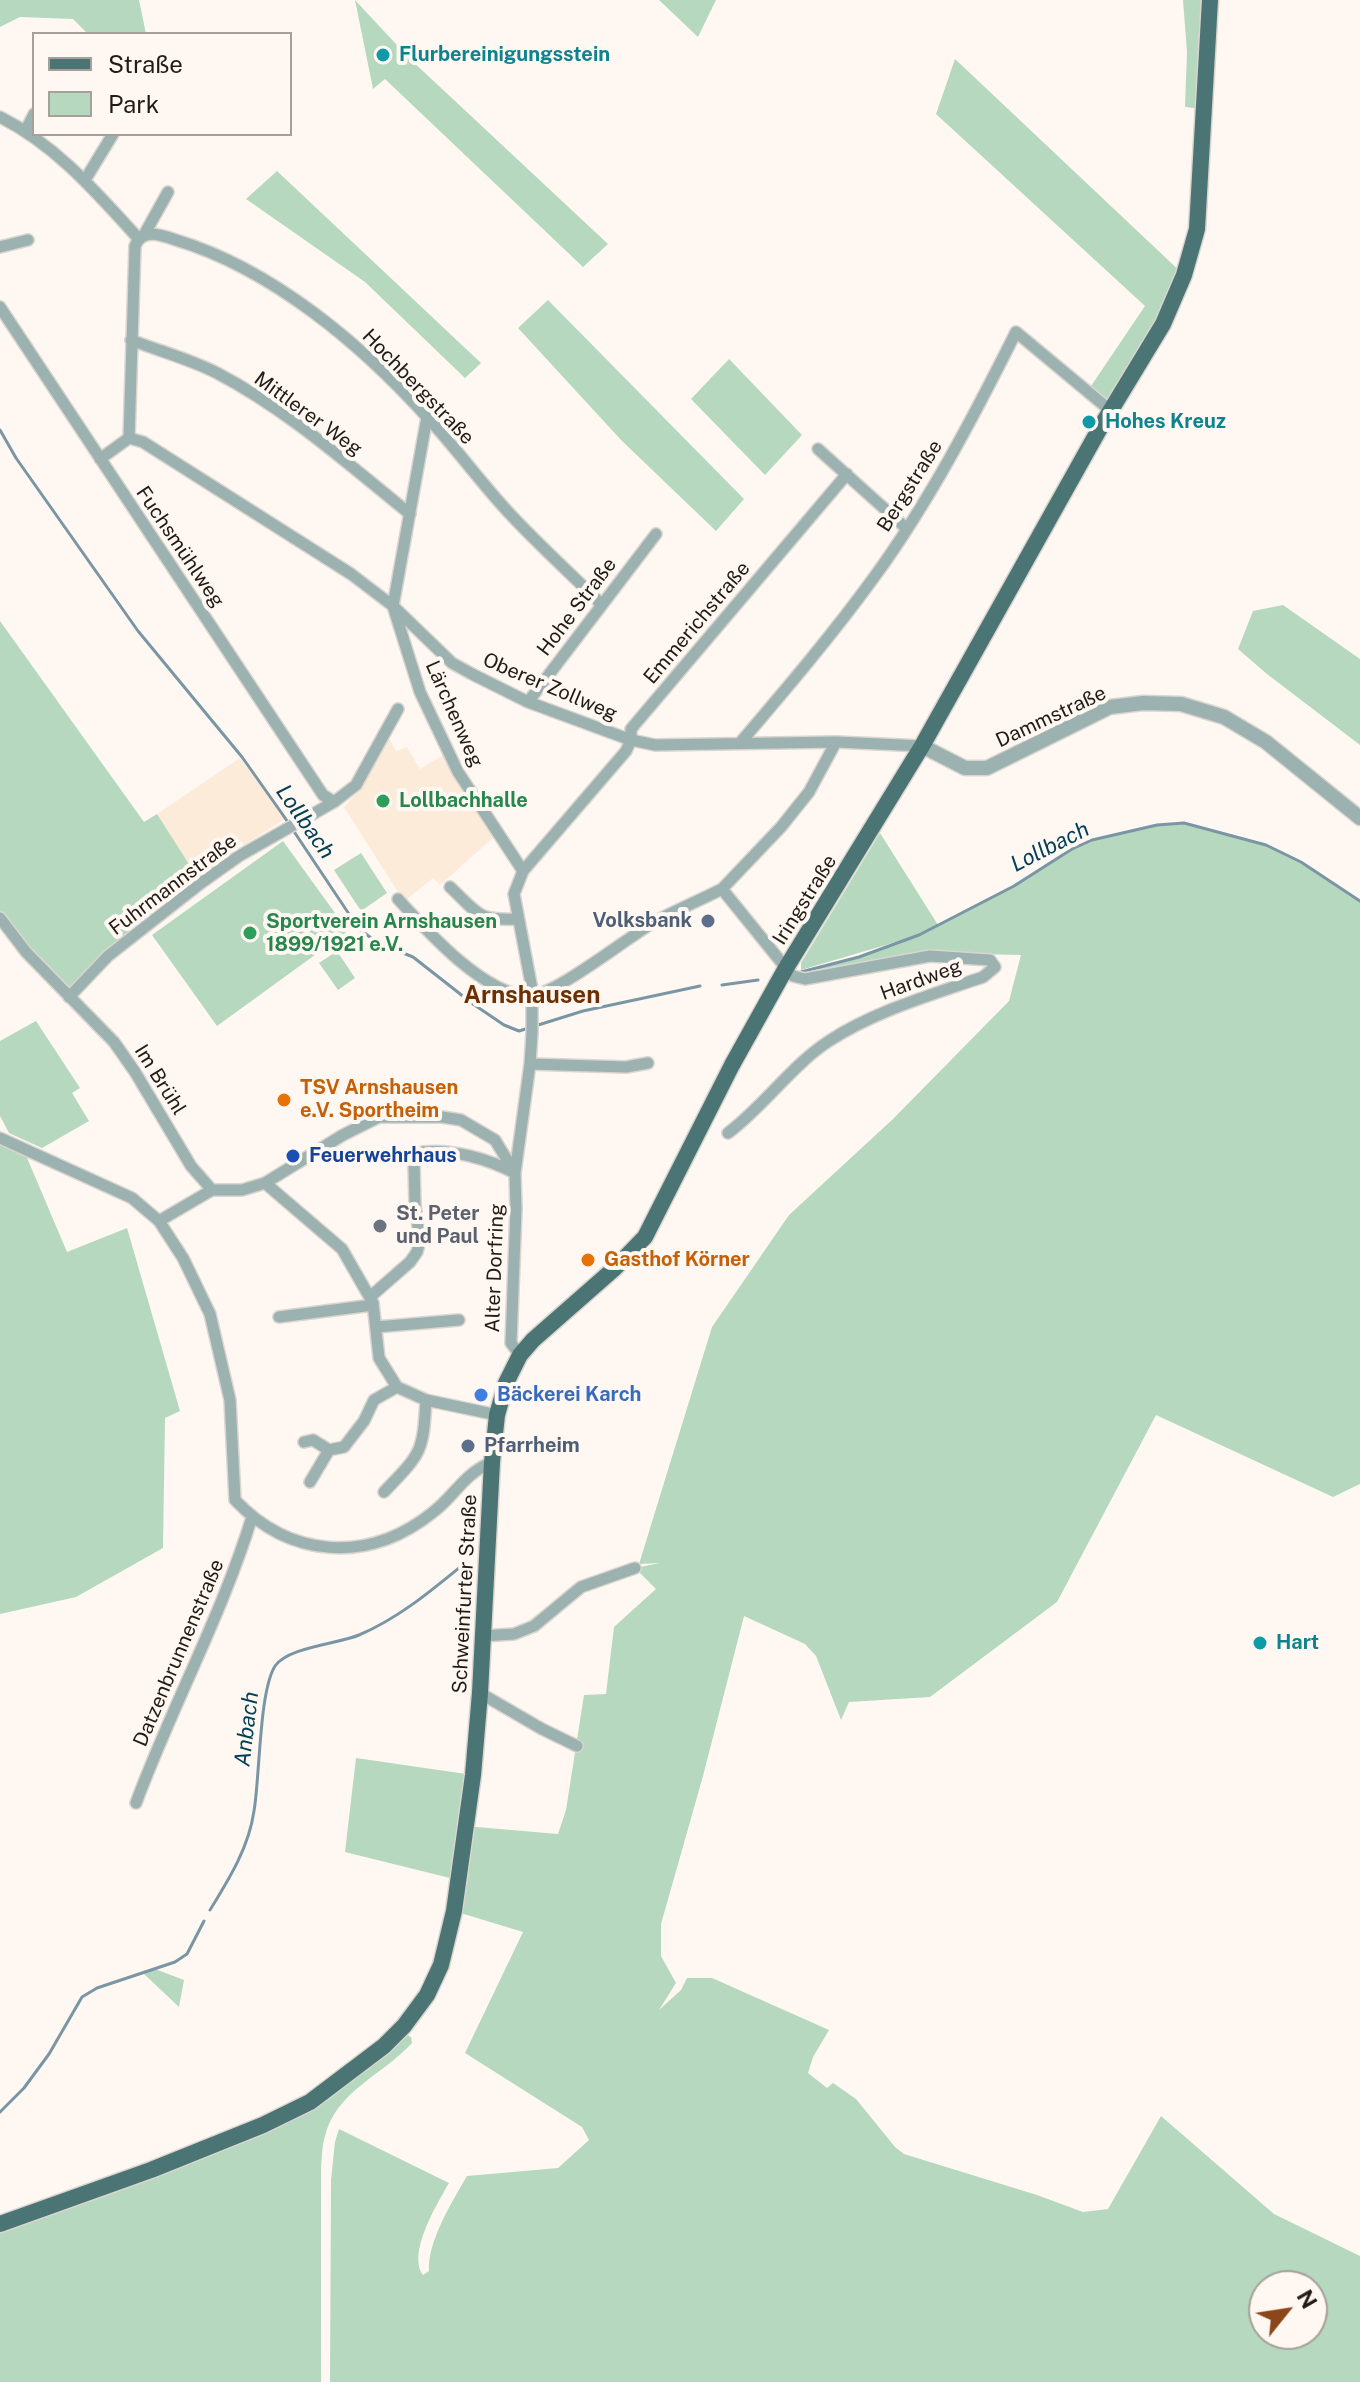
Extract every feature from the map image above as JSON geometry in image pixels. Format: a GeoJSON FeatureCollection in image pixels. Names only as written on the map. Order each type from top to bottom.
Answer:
{"type":"FeatureCollection","features":[{"type":"Feature","properties":{"kind":"main road","name":"Iringstraße"},"geometry":{"type":"LineString","coordinates":[[497,1415],[506,1383],[520,1355],[563,1311],[615,1268],[645,1237],[732,1065],[786,968],[922,746],[1163,324],[1184,275],[1197,229],[1210,0]]}},
{"type":"Feature","properties":{"kind":"main road","name":"Schweinfurter Straße"},"geometry":{"type":"LineString","coordinates":[[0,2224],[151,2170],[263,2125],[310,2102],[384,2046],[427,1995],[441,1965],[454,1911],[473,1775],[497,1415]]}},
{"type":"Feature","properties":{"kind":"street"},"geometry":{"type":"LineString","coordinates":[[0,117],[32,135]]}},
{"type":"Feature","properties":{"kind":"street"},"geometry":{"type":"LineString","coordinates":[[26,130],[32,118]]}},
{"type":"Feature","properties":{"kind":"street"},"geometry":{"type":"LineString","coordinates":[[33,136],[85,180],[141,236]]}},
{"type":"Feature","properties":{"kind":"street"},"geometry":{"type":"LineString","coordinates":[[85,180],[112,136]]}},
{"type":"Feature","properties":{"kind":"street"},"geometry":{"type":"LineString","coordinates":[[100,459],[129,438],[135,246],[168,192]]}},
{"type":"Feature","properties":{"kind":"street","name":"Hochbergstraße"},"geometry":{"type":"LineString","coordinates":[[141,236],[160,235],[198,247],[276,287],[353,344],[427,417],[510,514],[601,604]]}},
{"type":"Feature","properties":{"kind":"street"},"geometry":{"type":"LineString","coordinates":[[0,247],[28,240]]}},
{"type":"Feature","properties":{"kind":"street","name":"Fuchsmühlweg"},"geometry":{"type":"LineString","coordinates":[[0,307],[323,795],[334,802]]}},
{"type":"Feature","properties":{"kind":"street","name":"Bergstraße"},"geometry":{"type":"LineString","coordinates":[[740,743],[813,657],[877,574],[969,426],[1016,332],[1111,411]]}},
{"type":"Feature","properties":{"kind":"street","name":"Mittlerer Weg"},"geometry":{"type":"LineString","coordinates":[[131,340],[214,371],[257,396],[290,417],[410,514]]}},
{"type":"Feature","properties":{"kind":"street","name":"Lärchenweg"},"geometry":{"type":"LineString","coordinates":[[427,417],[393,606],[420,692],[458,772],[523,871]]}},
{"type":"Feature","properties":{"kind":"street","name":"Oberer Zollweg"},"geometry":{"type":"LineString","coordinates":[[129,438],[143,442],[351,574],[393,606],[452,663],[528,702],[631,740],[655,745],[836,742],[922,746]]}},
{"type":"Feature","properties":{"kind":"street"},"geometry":{"type":"LineString","coordinates":[[818,449],[906,528]]}},
{"type":"Feature","properties":{"kind":"street","name":"Emmerichstraße"},"geometry":{"type":"LineString","coordinates":[[523,871],[626,751],[631,740],[631,729],[847,474]]}},
{"type":"Feature","properties":{"kind":"street","name":"Hohe Straße"},"geometry":{"type":"LineString","coordinates":[[528,702],[656,534]]}},
{"type":"Feature","properties":{"kind":"street","name":"Dammstraße"},"geometry":{"type":"LineString","coordinates":[[922,746],[965,768],[987,768],[1110,707],[1143,703],[1181,704],[1224,717],[1266,742],[1360,818]]}},
{"type":"Feature","properties":{"kind":"street","name":"Fuhrmannstraße"},"geometry":{"type":"LineString","coordinates":[[69,997],[108,956],[201,883],[239,856],[334,802],[356,785],[398,709]]}},
{"type":"Feature","properties":{"kind":"street"},"geometry":{"type":"LineString","coordinates":[[398,899],[456,957],[482,977],[508,992],[532,996],[561,983],[655,922],[722,889],[781,827],[809,792],[836,742]]}},
{"type":"Feature","properties":{"kind":"street"},"geometry":{"type":"LineString","coordinates":[[523,871],[514,894],[532,996]]}},
{"type":"Feature","properties":{"kind":"street"},"geometry":{"type":"LineString","coordinates":[[450,887],[483,918],[518,919]]}},
{"type":"Feature","properties":{"kind":"street"},"geometry":{"type":"LineString","coordinates":[[722,889],[786,968]]}},
{"type":"Feature","properties":{"kind":"street","name":"Im Brühl"},"geometry":{"type":"LineString","coordinates":[[0,918],[26,952],[114,1042],[191,1166],[212,1190]]}},
{"type":"Feature","properties":{"kind":"street","name":"Hardweg"},"geometry":{"type":"LineString","coordinates":[[728,1133],[827,1043],[872,1018],[983,977],[995,967],[990,960],[930,956],[805,979],[793,976],[786,968]]}},
{"type":"Feature","properties":{"kind":"street","name":"Alter Dorfring"},"geometry":{"type":"LineString","coordinates":[[520,1355],[511,1343],[515,1173],[530,1064],[532,996]]}},
{"type":"Feature","properties":{"kind":"street"},"geometry":{"type":"LineString","coordinates":[[530,1064],[626,1067],[648,1063]]}},
{"type":"Feature","properties":{"kind":"street"},"geometry":{"type":"LineString","coordinates":[[159,1221],[212,1190],[242,1190],[265,1183],[372,1119],[389,1116],[461,1120],[495,1140],[515,1173]]}},
{"type":"Feature","properties":{"kind":"street"},"geometry":{"type":"LineString","coordinates":[[0,1138],[132,1198],[159,1221],[188,1266],[210,1314],[230,1400],[235,1500],[274,1532],[299,1543],[326,1548],[351,1548],[376,1542],[398,1534],[433,1513],[475,1469],[492,1462]]}},
{"type":"Feature","properties":{"kind":"street"},"geometry":{"type":"LineString","coordinates":[[279,1317],[372,1301],[410,1262],[420,1241],[414,1162],[423,1152],[489,1160],[515,1173]]}},
{"type":"Feature","properties":{"kind":"street"},"geometry":{"type":"LineString","coordinates":[[265,1183],[342,1249],[372,1301],[379,1358],[397,1387],[426,1400],[497,1415]]}},
{"type":"Feature","properties":{"kind":"street"},"geometry":{"type":"LineString","coordinates":[[376,1327],[459,1320]]}},
{"type":"Feature","properties":{"kind":"street"},"geometry":{"type":"LineString","coordinates":[[304,1442],[313,1440],[329,1450],[344,1447],[364,1421],[374,1400],[397,1387]]}},
{"type":"Feature","properties":{"kind":"street"},"geometry":{"type":"LineString","coordinates":[[384,1492],[420,1451],[426,1400]]}},
{"type":"Feature","properties":{"kind":"street"},"geometry":{"type":"LineString","coordinates":[[310,1482],[329,1450]]}},
{"type":"Feature","properties":{"kind":"street","name":"Datzenbrunnenstraße"},"geometry":{"type":"LineString","coordinates":[[136,1803],[157,1746],[234,1574],[252,1517]]}},
{"type":"Feature","properties":{"kind":"street"},"geometry":{"type":"LineString","coordinates":[[482,1636],[514,1634],[534,1626],[581,1587],[635,1568]]}},
{"type":"Feature","properties":{"kind":"street"},"geometry":{"type":"LineString","coordinates":[[480,1693],[577,1746]]}},
{"type":"Feature","properties":{"kind":"shaded area"},"geometry":{"type":"Polygon","coordinates":[[[389,738],[396,751],[407,747],[420,769],[443,755],[493,838],[440,885],[433,878],[406,900],[344,807],[357,793],[389,738]]]}},
{"type":"Feature","properties":{"kind":"shaded area"},"geometry":{"type":"Polygon","coordinates":[[[240,758],[285,819],[244,845],[241,841],[195,875],[157,814],[240,758]]]}},
{"type":"Feature","properties":{"kind":"green space"},"geometry":{"type":"Polygon","coordinates":[[[0,0],[139,0],[146,32],[86,32],[73,19],[20,17],[0,27],[0,0]]]}},
{"type":"Feature","properties":{"kind":"green space"},"geometry":{"type":"Polygon","coordinates":[[[355,0],[409,58],[608,244],[583,267],[385,79],[373,89],[355,0]]]}},
{"type":"Feature","properties":{"kind":"green space"},"geometry":{"type":"Polygon","coordinates":[[[659,0],[716,0],[698,37],[659,0]]]}},
{"type":"Feature","properties":{"kind":"green space"},"geometry":{"type":"Polygon","coordinates":[[[1183,0],[1210,0],[1204,109],[1185,107],[1187,52],[1183,0]]]}},
{"type":"Feature","properties":{"kind":"green space"},"geometry":{"type":"Polygon","coordinates":[[[955,59],[1184,275],[1111,411],[1087,392],[1145,306],[936,114],[955,59]]]}},
{"type":"Feature","properties":{"kind":"green space"},"geometry":{"type":"Polygon","coordinates":[[[277,171],[481,363],[465,378],[365,282],[246,199],[277,171]]]}},
{"type":"Feature","properties":{"kind":"green space"},"geometry":{"type":"Polygon","coordinates":[[[548,300],[744,499],[716,531],[622,441],[518,328],[548,300]]]}},
{"type":"Feature","properties":{"kind":"green space"},"geometry":{"type":"Polygon","coordinates":[[[729,359],[802,435],[765,475],[691,399],[729,359]]]}},
{"type":"Feature","properties":{"kind":"green space"},"geometry":{"type":"Polygon","coordinates":[[[1283,605],[1360,659],[1360,745],[1238,649],[1253,611],[1283,605]]]}},
{"type":"Feature","properties":{"kind":"green space"},"geometry":{"type":"Polygon","coordinates":[[[0,621],[144,822],[157,814],[201,883],[135,936],[69,997],[0,918],[0,621]]]}},
{"type":"Feature","properties":{"kind":"green space"},"geometry":{"type":"Polygon","coordinates":[[[1184,823],[1266,845],[1301,862],[1360,901],[1360,1484],[1333,1497],[1156,1415],[1057,1602],[930,1697],[849,1702],[841,1720],[816,1656],[805,1644],[744,1616],[661,1924],[661,1956],[676,1983],[659,2010],[681,1990],[687,1978],[712,1978],[829,2030],[813,2057],[808,2073],[827,2088],[833,2083],[856,2099],[904,2154],[1083,2212],[1108,2209],[1161,2116],[1274,2214],[1360,2256],[1360,2382],[330,2382],[331,2180],[339,2129],[449,2183],[421,2242],[419,2266],[423,2275],[429,2271],[432,2247],[442,2222],[467,2176],[558,2168],[589,2140],[582,2127],[465,2053],[523,1932],[454,1911],[458,1880],[345,1852],[356,1758],[473,1775],[465,1826],[558,1834],[566,1810],[584,1695],[606,1694],[614,1627],[656,1589],[635,1568],[660,1563],[639,1564],[712,1327],[789,1215],[893,1119],[1009,1001],[1021,955],[930,953],[801,972],[859,957],[906,939],[801,970],[801,963],[880,833],[938,925],[1014,886],[1072,849],[1092,840],[1157,825],[1184,823]]]}},
{"type":"Feature","properties":{"kind":"green space","name":"Sportverein Arnshausen 1899/1921 e.V."},"geometry":{"type":"Polygon","coordinates":[[[283,841],[348,931],[217,1026],[152,935],[283,841]]]}},
{"type":"Feature","properties":{"kind":"green space"},"geometry":{"type":"Polygon","coordinates":[[[361,853],[387,893],[361,911],[334,870],[361,853]]]}},
{"type":"Feature","properties":{"kind":"green space"},"geometry":{"type":"Polygon","coordinates":[[[337,951],[355,978],[338,990],[319,963],[337,951]]]}},
{"type":"Feature","properties":{"kind":"green space"},"geometry":{"type":"Polygon","coordinates":[[[36,1021],[80,1088],[72,1093],[89,1121],[42,1148],[9,1133],[0,1116],[0,1041],[36,1021]]]}},
{"type":"Feature","properties":{"kind":"green space"},"geometry":{"type":"Polygon","coordinates":[[[0,1138],[22,1146],[67,1252],[127,1228],[180,1411],[165,1418],[163,1548],[76,1597],[0,1614],[0,1138]]]}},
{"type":"Feature","properties":{"kind":"green space"},"geometry":{"type":"Polygon","coordinates":[[[155,1969],[184,1980],[179,2007],[143,1973],[155,1969]]]}},
{"type":"Feature","properties":{"kind":"green space"},"geometry":{"type":"Polygon","coordinates":[[[407,2035],[412,2043],[339,2107],[324,2140],[321,2168],[321,2382],[0,2382],[0,2231],[279,2127],[342,2088],[407,2035]]]}},
{"type":"Feature","properties":{"kind":"waterway","name":"Lollbach"},"geometry":{"type":"LineString","coordinates":[[0,430],[16,458],[138,631],[242,757],[359,929],[378,943],[413,957],[473,1004],[504,1025],[519,1031],[583,1011],[700,986]]}},
{"type":"Feature","properties":{"kind":"waterway","name":"Lollbach"},"geometry":{"type":"LineString","coordinates":[[801,972],[859,957],[919,935],[1014,886],[1072,849],[1092,840],[1157,825],[1184,823],[1266,845],[1301,862],[1360,901]]}},
{"type":"Feature","properties":{"kind":"waterway","name":"Lollbach"},"geometry":{"type":"LineString","coordinates":[[722,985],[758,980]]}},
{"type":"Feature","properties":{"kind":"waterway","name":"Anbach"},"geometry":{"type":"LineString","coordinates":[[210,1910],[248,1837],[256,1796],[263,1714],[275,1666],[291,1654],[374,1628],[415,1603],[465,1563]]}},
{"type":"Feature","properties":{"kind":"waterway","name":"Anbach"},"geometry":{"type":"LineString","coordinates":[[0,2112],[24,2088],[49,2054],[82,1997],[97,1988],[175,1962],[187,1954],[204,1921]]}},
{"type":"Feature","properties":{"kind":"place","name":"Flurbereinigungsstein"},"geometry":{"type":"Point","coordinates":[383,55]}},
{"type":"Feature","properties":{"kind":"place","name":"Hohes Kreuz"},"geometry":{"type":"Point","coordinates":[1089,422]}},
{"type":"Feature","properties":{"kind":"place","name":"Lollbachhalle"},"geometry":{"type":"Point","coordinates":[383,801]}},
{"type":"Feature","properties":{"kind":"place","name":"Volksbank"},"geometry":{"type":"Point","coordinates":[708,921]}},
{"type":"Feature","properties":{"kind":"place","name":"Sportverein Arnshausen 1899/1921 e.V."},"geometry":{"type":"Point","coordinates":[250,933]}},
{"type":"Feature","properties":{"kind":"place","name":"TSV Arnshausen e.V. Sportheim"},"geometry":{"type":"Point","coordinates":[284,1100]}},
{"type":"Feature","properties":{"kind":"place","name":"Feuerwehrhaus"},"geometry":{"type":"Point","coordinates":[293,1156]}},
{"type":"Feature","properties":{"kind":"place","name":"St. Peter und Paul"},"geometry":{"type":"Point","coordinates":[380,1226]}},
{"type":"Feature","properties":{"kind":"place","name":"Gasthof Körner"},"geometry":{"type":"Point","coordinates":[588,1260]}},
{"type":"Feature","properties":{"kind":"place","name":"Bäckerei Karch"},"geometry":{"type":"Point","coordinates":[481,1395]}},
{"type":"Feature","properties":{"kind":"place","name":"Pfarrheim"},"geometry":{"type":"Point","coordinates":[468,1446]}},
{"type":"Feature","properties":{"kind":"place","name":"Hart"},"geometry":{"type":"Point","coordinates":[1260,1643]}},
{"type":"Feature","properties":{"kind":"district","name":"Arnshausen"},"geometry":{"type":"Point","coordinates":[532,996]}}]}
